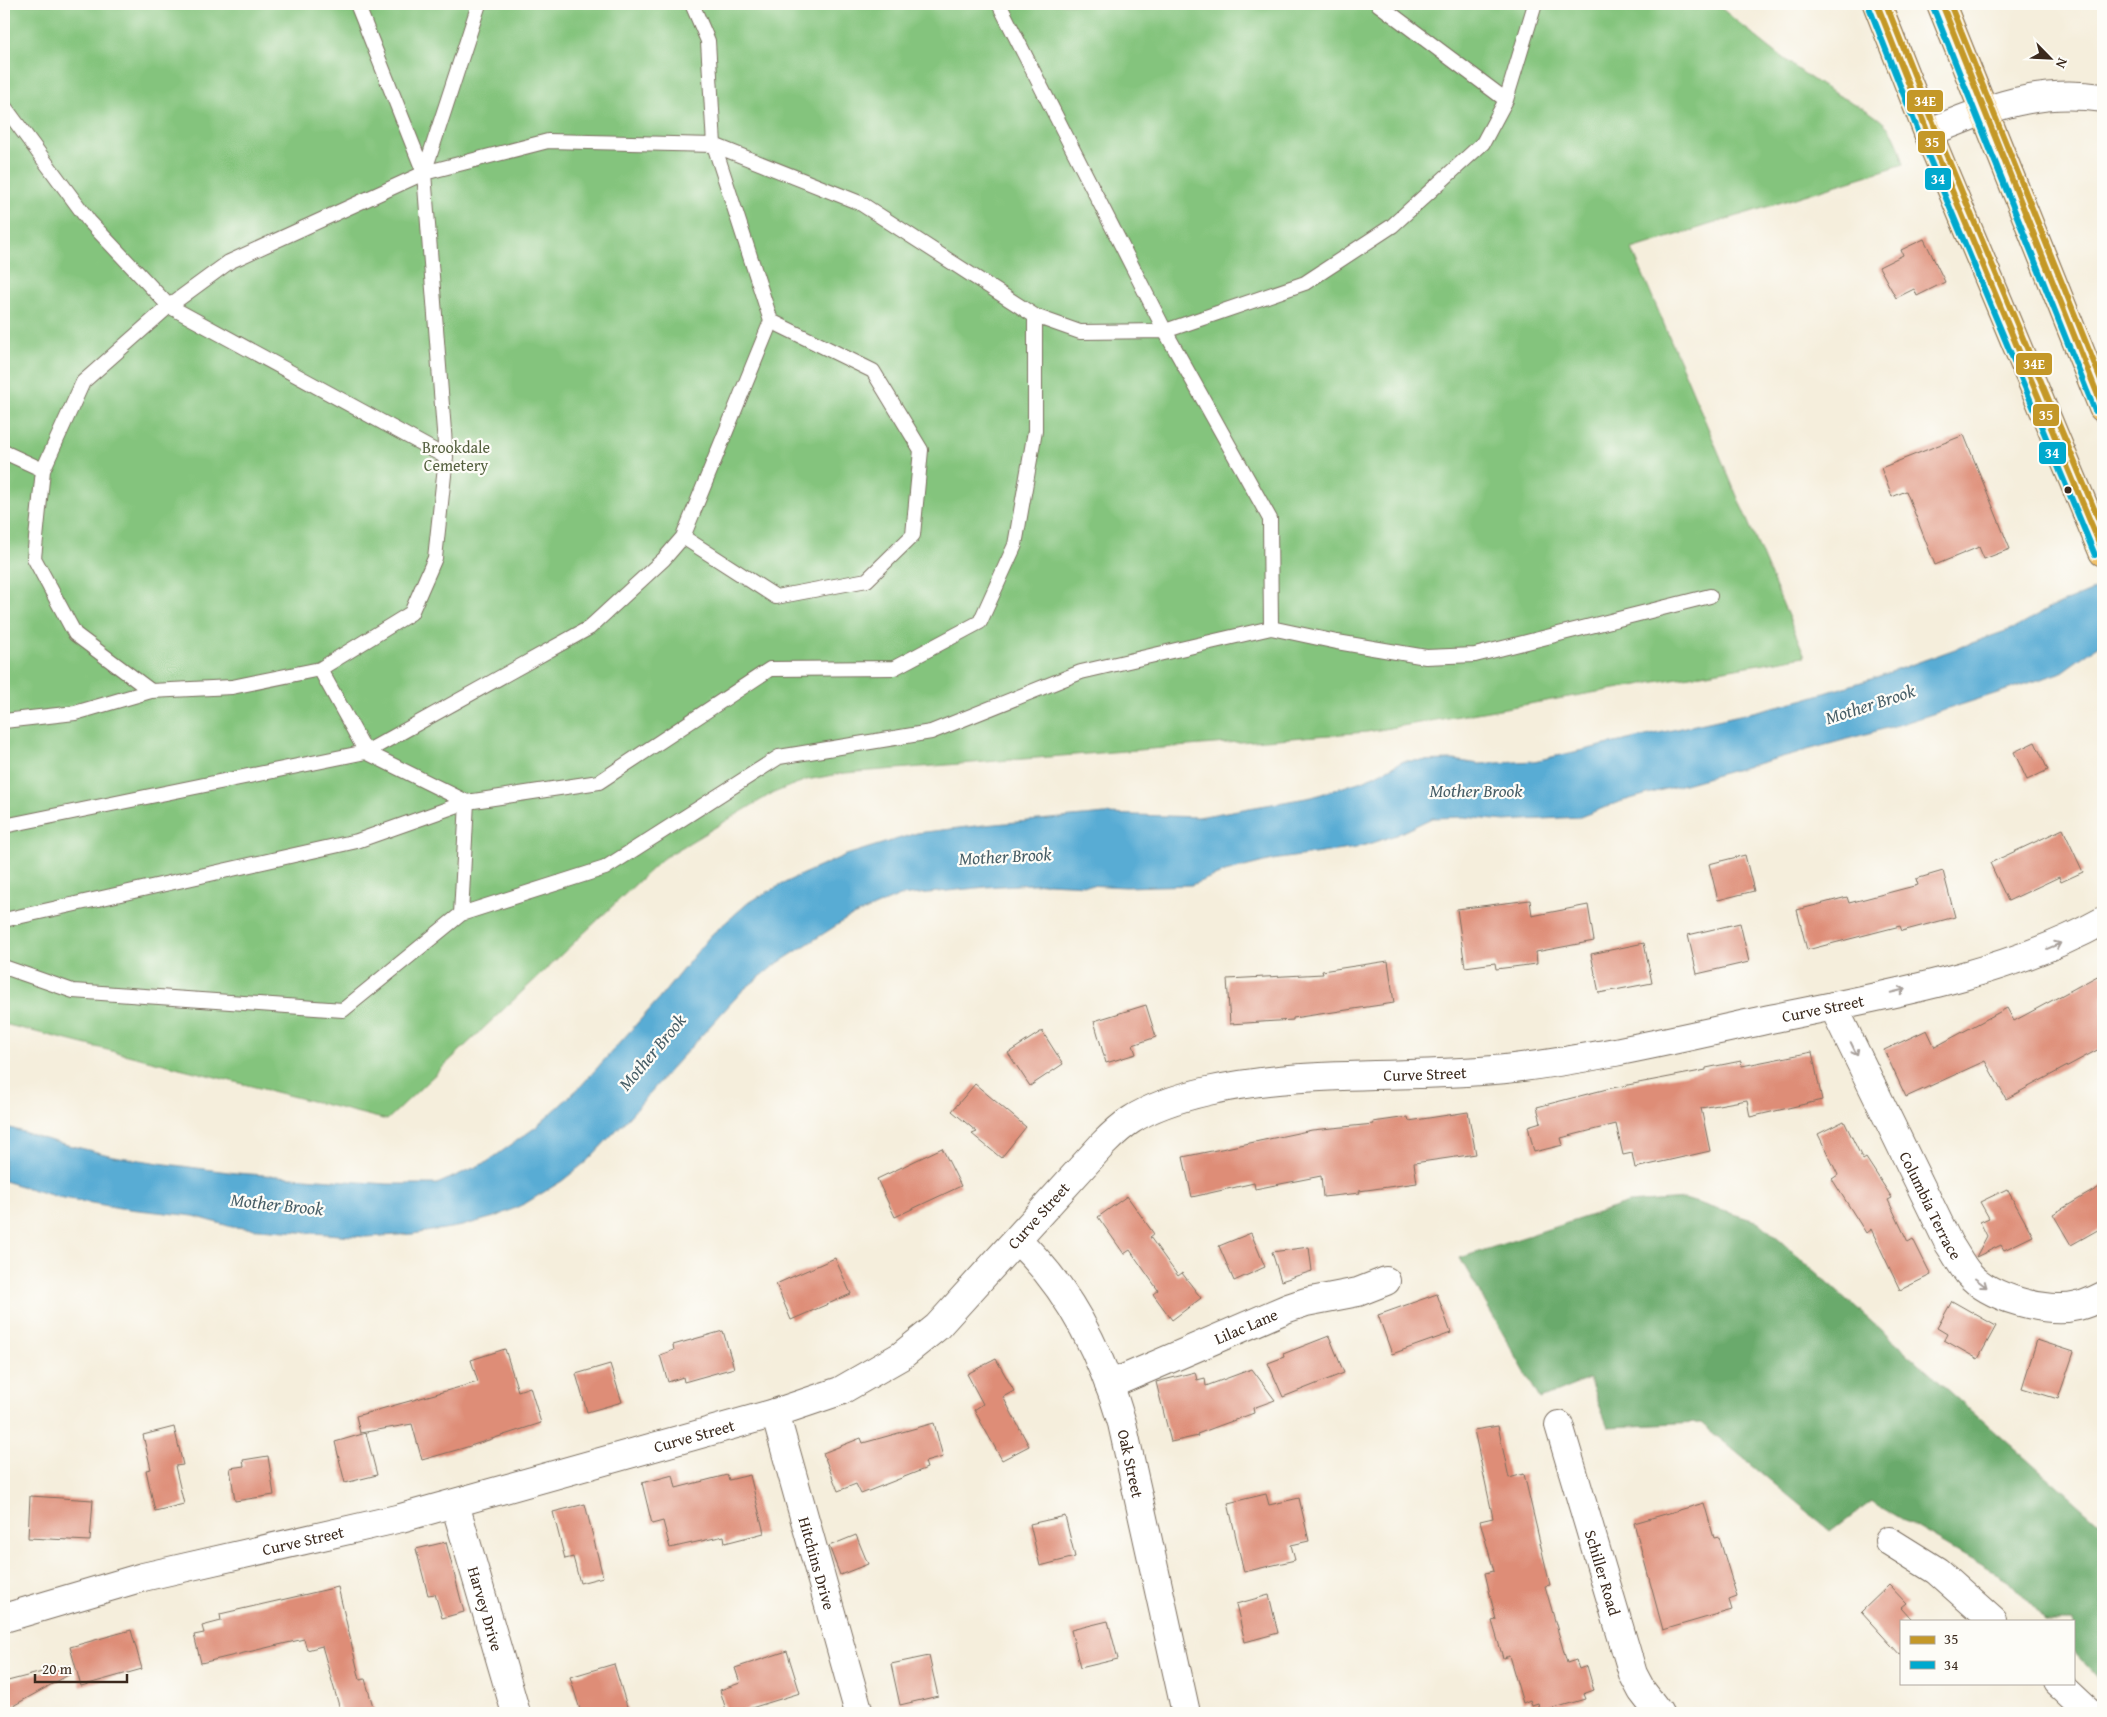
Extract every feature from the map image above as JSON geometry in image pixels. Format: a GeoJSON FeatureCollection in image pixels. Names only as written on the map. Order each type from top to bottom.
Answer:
{"type":"FeatureCollection","features":[{"type":"Feature","properties":{"kind":"main road"},"geometry":{"type":"LineString","coordinates":[[1877,4],[1928,133],[2101,547]]}},
{"type":"Feature","properties":{"kind":"main road"},"geometry":{"type":"LineString","coordinates":[[1941,4],[2103,408]]}},
{"type":"Feature","properties":{"kind":"street"},"geometry":{"type":"LineString","coordinates":[[1928,133],[1983,110],[2016,101],[2043,96],[2065,95],[2103,98]]}},
{"type":"Feature","properties":{"kind":"street","name":"Curve Street"},"geometry":{"type":"LineString","coordinates":[[4,1618],[143,1577],[356,1529],[454,1504],[776,1413],[840,1391],[901,1356],[938,1327],[1117,1130],[1147,1111],[1193,1094],[1282,1079],[1447,1073],[1514,1068],[1620,1050],[1833,1006],[1944,980],[2014,961],[2065,941],[2103,920]]}},
{"type":"Feature","properties":{"kind":"street","name":"Columbia Terrace"},"geometry":{"type":"LineString","coordinates":[[1833,1006],[1949,1244],[1969,1274],[1982,1286],[1999,1295],[2042,1307],[2078,1307],[2103,1296]]}},
{"type":"Feature","properties":{"kind":"street","name":"Oak Street"},"geometry":{"type":"LineString","coordinates":[[1017,1240],[1032,1254],[1055,1282],[1088,1337],[1109,1385],[1122,1423],[1186,1713]]}},
{"type":"Feature","properties":{"kind":"street","name":"Lilac Lane"},"geometry":{"type":"LineString","coordinates":[[1109,1385],[1288,1308],[1306,1302],[1358,1292],[1386,1281]]}},
{"type":"Feature","properties":{"kind":"street","name":"Hitchins Drive"},"geometry":{"type":"LineString","coordinates":[[776,1413],[859,1713]]}},
{"type":"Feature","properties":{"kind":"street","name":"Schiller Road"},"geometry":{"type":"LineString","coordinates":[[1559,1425],[1633,1674],[1642,1690],[1660,1713]]}},
{"type":"Feature","properties":{"kind":"street","name":"Harvey Drive"},"geometry":{"type":"LineString","coordinates":[[454,1504],[516,1713]]}},
{"type":"Feature","properties":{"kind":"street"},"geometry":{"type":"LineString","coordinates":[[1889,1541],[1937,1571],[1993,1620]]}},
{"type":"Feature","properties":{"kind":"street"},"geometry":{"type":"LineString","coordinates":[[2059,1684],[2090,1713]]}},
{"type":"Feature","properties":{"kind":"lane"},"geometry":{"type":"LineString","coordinates":[[4,722],[75,713],[151,691],[232,687],[320,669],[411,613],[435,558],[446,457],[424,173],[356,4]]}},
{"type":"Feature","properties":{"kind":"lane"},"geometry":{"type":"LineString","coordinates":[[424,173],[479,4]]}},
{"type":"Feature","properties":{"kind":"lane"},"geometry":{"type":"LineString","coordinates":[[4,826],[366,752],[590,628],[664,560],[683,537],[771,321],[714,145],[708,41],[692,4]]}},
{"type":"Feature","properties":{"kind":"lane"},"geometry":{"type":"LineString","coordinates":[[999,4],[1165,330],[1270,519],[1271,628]]}},
{"type":"Feature","properties":{"kind":"lane"},"geometry":{"type":"LineString","coordinates":[[1378,4],[1506,100]]}},
{"type":"Feature","properties":{"kind":"lane"},"geometry":{"type":"LineString","coordinates":[[151,691],[75,634],[34,558],[43,470],[83,382],[169,306],[229,262],[424,173],[548,141],[714,145],[860,202],[1034,316],[1080,332],[1165,330],[1305,283],[1392,226],[1483,143],[1506,100],[1535,4]]}},
{"type":"Feature","properties":{"kind":"lane"},"geometry":{"type":"LineString","coordinates":[[4,106],[89,221],[169,306],[446,457]]}},
{"type":"Feature","properties":{"kind":"lane"},"geometry":{"type":"LineString","coordinates":[[4,920],[357,841],[467,802],[599,782],[770,669],[894,668],[980,622],[1015,545],[1036,431],[1034,316]]}},
{"type":"Feature","properties":{"kind":"lane"},"geometry":{"type":"LineString","coordinates":[[683,537],[776,597],[867,580],[913,535],[921,450],[873,371],[771,321]]}},
{"type":"Feature","properties":{"kind":"lane"},"geometry":{"type":"LineString","coordinates":[[4,452],[43,470]]}},
{"type":"Feature","properties":{"kind":"lane"},"geometry":{"type":"LineString","coordinates":[[4,967],[73,991],[343,1010],[461,914],[605,868],[779,757],[931,732],[1081,672],[1271,628],[1426,657],[1475,655],[1710,596]]}},
{"type":"Feature","properties":{"kind":"lane"},"geometry":{"type":"LineString","coordinates":[[320,669],[366,752],[467,802]]}},
{"type":"Feature","properties":{"kind":"lane"},"geometry":{"type":"LineString","coordinates":[[461,914],[467,802]]}},
{"type":"Feature","properties":{"kind":"green space","name":"Brookdale Cemetery"},"geometry":{"type":"Polygon","coordinates":[[[4,4],[1716,4],[1808,76],[1880,120],[1893,134],[1904,164],[1632,249],[1805,656],[1367,732],[845,773],[806,780],[771,794],[662,859],[387,1120],[4,1024],[4,4]]]}},
{"type":"Feature","properties":{"kind":"green space"},"geometry":{"type":"Polygon","coordinates":[[[1685,1199],[1759,1222],[2103,1527],[2103,1682],[2074,1651],[2074,1620],[2045,1620],[2008,1580],[1871,1501],[1831,1531],[1701,1423],[1608,1427],[1589,1379],[1540,1399],[1460,1258],[1628,1203],[1685,1199]]]}},
{"type":"Feature","properties":{"kind":"water","name":"Mother Brook"},"geometry":{"type":"Polygon","coordinates":[[[2103,586],[2103,642],[2060,673],[1898,725],[1619,802],[1580,817],[1505,821],[1464,817],[1432,818],[1396,835],[1356,848],[1272,860],[1225,872],[1191,885],[1126,887],[1048,883],[900,896],[848,918],[778,963],[743,990],[587,1161],[562,1181],[526,1203],[498,1216],[462,1226],[413,1234],[367,1237],[232,1227],[194,1216],[120,1208],[58,1197],[4,1181],[4,1126],[52,1141],[113,1156],[166,1164],[236,1173],[387,1184],[437,1184],[487,1162],[536,1127],[580,1087],[658,1000],[710,936],[749,902],[796,877],[846,855],[917,833],[984,825],[1105,814],[1198,817],[1312,797],[1365,780],[1404,761],[1454,760],[1479,764],[1534,761],[1753,712],[1871,679],[2017,627],[2048,609],[2103,586]]]}},
{"type":"Feature","properties":{"kind":"building"},"geometry":{"type":"Polygon","coordinates":[[[1924,239],[1945,282],[1917,296],[1914,289],[1896,298],[1879,267],[1903,255],[1901,250],[1924,239]]]}},
{"type":"Feature","properties":{"kind":"building"},"geometry":{"type":"Polygon","coordinates":[[[1964,435],[2010,549],[1984,559],[1979,547],[1935,565],[1906,491],[1892,497],[1881,468],[1964,435]]]}},
{"type":"Feature","properties":{"kind":"building"},"geometry":{"type":"Polygon","coordinates":[[[2035,742],[2048,770],[2027,780],[2014,752],[2035,742]]]}},
{"type":"Feature","properties":{"kind":"building"},"geometry":{"type":"Polygon","coordinates":[[[2063,829],[2083,872],[2061,882],[2059,877],[2008,901],[1990,863],[2063,829]]]}},
{"type":"Feature","properties":{"kind":"building"},"geometry":{"type":"Polygon","coordinates":[[[1745,855],[1754,891],[1718,900],[1709,864],[1745,855]]]}},
{"type":"Feature","properties":{"kind":"building"},"geometry":{"type":"Polygon","coordinates":[[[1943,871],[1955,917],[1902,931],[1900,926],[1807,950],[1797,910],[1847,897],[1849,903],[1918,885],[1916,879],[1943,871]]]}},
{"type":"Feature","properties":{"kind":"building"},"geometry":{"type":"Polygon","coordinates":[[[1530,900],[1532,916],[1588,905],[1594,941],[1536,952],[1537,964],[1496,969],[1495,963],[1465,967],[1457,909],[1530,900]]]}},
{"type":"Feature","properties":{"kind":"building"},"geometry":{"type":"Polygon","coordinates":[[[1740,923],[1749,962],[1697,974],[1688,935],[1740,923]]]}},
{"type":"Feature","properties":{"kind":"building"},"geometry":{"type":"Polygon","coordinates":[[[1644,943],[1652,983],[1599,993],[1591,954],[1644,943]]]}},
{"type":"Feature","properties":{"kind":"building"},"geometry":{"type":"Polygon","coordinates":[[[1388,961],[1394,1003],[1293,1018],[1293,1020],[1230,1024],[1227,979],[1323,974],[1322,971],[1388,961]]]}},
{"type":"Feature","properties":{"kind":"building"},"geometry":{"type":"Polygon","coordinates":[[[2103,973],[2103,1047],[2006,1099],[1985,1061],[1906,1097],[1884,1050],[1927,1030],[1935,1047],[2007,1008],[2014,1021],[2103,973]]]}},
{"type":"Feature","properties":{"kind":"building"},"geometry":{"type":"Polygon","coordinates":[[[1146,1005],[1156,1037],[1133,1045],[1136,1054],[1106,1063],[1094,1021],[1146,1005]]]}},
{"type":"Feature","properties":{"kind":"building"},"geometry":{"type":"Polygon","coordinates":[[[1042,1031],[1063,1064],[1030,1086],[1008,1053],[1042,1031]]]}},
{"type":"Feature","properties":{"kind":"building"},"geometry":{"type":"Polygon","coordinates":[[[1812,1052],[1822,1100],[1750,1117],[1747,1100],[1701,1108],[1710,1151],[1635,1168],[1632,1153],[1623,1155],[1616,1124],[1561,1138],[1563,1145],[1534,1152],[1528,1126],[1541,1122],[1537,1107],[1607,1089],[1706,1070],[1706,1068],[1741,1061],[1742,1066],[1812,1052]]]}},
{"type":"Feature","properties":{"kind":"building"},"geometry":{"type":"Polygon","coordinates":[[[975,1084],[1026,1127],[1001,1158],[972,1134],[977,1132],[952,1111],[975,1084]]]}},
{"type":"Feature","properties":{"kind":"building"},"geometry":{"type":"Polygon","coordinates":[[[1468,1112],[1476,1154],[1414,1163],[1417,1183],[1323,1197],[1321,1176],[1255,1189],[1254,1183],[1192,1197],[1183,1157],[1312,1130],[1374,1124],[1373,1122],[1408,1117],[1409,1121],[1468,1112]]]}},
{"type":"Feature","properties":{"kind":"building"},"geometry":{"type":"Polygon","coordinates":[[[1844,1121],[1863,1160],[1866,1158],[1892,1198],[1888,1200],[1908,1242],[1913,1239],[1931,1275],[1900,1290],[1871,1229],[1866,1233],[1832,1179],[1838,1175],[1818,1134],[1844,1121]]]}},
{"type":"Feature","properties":{"kind":"building"},"geometry":{"type":"Polygon","coordinates":[[[942,1148],[961,1186],[895,1217],[877,1179],[942,1148]]]}},
{"type":"Feature","properties":{"kind":"building"},"geometry":{"type":"Polygon","coordinates":[[[2103,1185],[2103,1227],[2071,1245],[2053,1214],[2103,1185]]]}},
{"type":"Feature","properties":{"kind":"building"},"geometry":{"type":"Polygon","coordinates":[[[2007,1189],[2033,1236],[2004,1250],[2001,1245],[1976,1257],[1987,1236],[1980,1222],[1989,1218],[1980,1202],[2007,1189]]]}},
{"type":"Feature","properties":{"kind":"building"},"geometry":{"type":"Polygon","coordinates":[[[1127,1196],[1154,1234],[1150,1237],[1178,1276],[1182,1273],[1201,1298],[1172,1320],[1153,1294],[1158,1290],[1130,1250],[1124,1254],[1098,1217],[1127,1196]]]}},
{"type":"Feature","properties":{"kind":"building"},"geometry":{"type":"Polygon","coordinates":[[[1251,1233],[1265,1267],[1234,1281],[1219,1246],[1251,1233]]]}},
{"type":"Feature","properties":{"kind":"building"},"geometry":{"type":"Polygon","coordinates":[[[1309,1247],[1312,1271],[1281,1281],[1272,1252],[1309,1247]]]}},
{"type":"Feature","properties":{"kind":"building"},"geometry":{"type":"Polygon","coordinates":[[[835,1258],[851,1294],[791,1320],[776,1284],[835,1258]]]}},
{"type":"Feature","properties":{"kind":"building"},"geometry":{"type":"Polygon","coordinates":[[[1437,1294],[1451,1333],[1392,1354],[1378,1315],[1437,1294]]]}},
{"type":"Feature","properties":{"kind":"building"},"geometry":{"type":"Polygon","coordinates":[[[1952,1301],[1996,1326],[1978,1359],[1944,1340],[1947,1334],[1937,1328],[1952,1301]]]}},
{"type":"Feature","properties":{"kind":"building"},"geometry":{"type":"Polygon","coordinates":[[[723,1331],[734,1368],[684,1382],[683,1377],[668,1382],[660,1355],[674,1350],[673,1345],[723,1331]]]}},
{"type":"Feature","properties":{"kind":"building"},"geometry":{"type":"Polygon","coordinates":[[[1329,1336],[1344,1373],[1283,1397],[1268,1363],[1284,1357],[1283,1354],[1329,1336]]]}},
{"type":"Feature","properties":{"kind":"building"},"geometry":{"type":"Polygon","coordinates":[[[2037,1340],[2074,1352],[2058,1399],[2022,1388],[2037,1340]]]}},
{"type":"Feature","properties":{"kind":"building"},"geometry":{"type":"Polygon","coordinates":[[[505,1349],[518,1391],[530,1387],[541,1423],[422,1460],[412,1424],[360,1433],[356,1416],[478,1382],[471,1360],[505,1349]]]}},
{"type":"Feature","properties":{"kind":"building"},"geometry":{"type":"Polygon","coordinates":[[[996,1359],[1014,1391],[1003,1397],[1029,1446],[1002,1460],[974,1410],[983,1404],[967,1374],[996,1359]]]}},
{"type":"Feature","properties":{"kind":"building"},"geometry":{"type":"Polygon","coordinates":[[[610,1364],[622,1402],[587,1412],[576,1374],[610,1364]]]}},
{"type":"Feature","properties":{"kind":"building"},"geometry":{"type":"Polygon","coordinates":[[[1252,1369],[1275,1400],[1253,1408],[1254,1413],[1197,1434],[1198,1436],[1171,1442],[1156,1382],[1195,1372],[1197,1380],[1205,1378],[1206,1386],[1252,1369]]]}},
{"type":"Feature","properties":{"kind":"building"},"geometry":{"type":"Polygon","coordinates":[[[934,1423],[943,1457],[925,1462],[927,1468],[861,1494],[856,1484],[838,1491],[823,1453],[861,1438],[863,1443],[934,1423]]]}},
{"type":"Feature","properties":{"kind":"building"},"geometry":{"type":"Polygon","coordinates":[[[1498,1426],[1509,1478],[1524,1474],[1550,1585],[1545,1586],[1567,1663],[1576,1660],[1579,1669],[1587,1666],[1594,1690],[1583,1694],[1585,1699],[1541,1712],[1538,1703],[1532,1705],[1530,1700],[1523,1703],[1509,1656],[1503,1658],[1492,1621],[1496,1620],[1485,1573],[1494,1571],[1480,1521],[1493,1518],[1474,1430],[1498,1426]]]}},
{"type":"Feature","properties":{"kind":"building"},"geometry":{"type":"Polygon","coordinates":[[[174,1427],[183,1465],[175,1466],[184,1504],[155,1511],[146,1470],[151,1469],[143,1435],[174,1427]]]}},
{"type":"Feature","properties":{"kind":"building"},"geometry":{"type":"Polygon","coordinates":[[[366,1433],[377,1475],[345,1483],[335,1442],[366,1433]]]}},
{"type":"Feature","properties":{"kind":"building"},"geometry":{"type":"Polygon","coordinates":[[[268,1456],[274,1495],[235,1501],[230,1468],[244,1466],[243,1460],[268,1456]]]}},
{"type":"Feature","properties":{"kind":"building"},"geometry":{"type":"Polygon","coordinates":[[[673,1475],[676,1488],[727,1475],[729,1480],[750,1475],[764,1533],[725,1543],[724,1536],[670,1548],[663,1521],[652,1524],[642,1483],[673,1475]]]}},
{"type":"Feature","properties":{"kind":"building"},"geometry":{"type":"Polygon","coordinates":[[[1266,1494],[1269,1505],[1299,1498],[1309,1541],[1291,1545],[1295,1560],[1244,1572],[1228,1503],[1266,1494]]]}},
{"type":"Feature","properties":{"kind":"building"},"geometry":{"type":"Polygon","coordinates":[[[30,1496],[93,1500],[90,1541],[28,1538],[30,1496]]]}},
{"type":"Feature","properties":{"kind":"building"},"geometry":{"type":"Polygon","coordinates":[[[1704,1503],[1714,1538],[1719,1537],[1737,1597],[1729,1600],[1732,1610],[1663,1630],[1634,1523],[1704,1503]]]}},
{"type":"Feature","properties":{"kind":"building"},"geometry":{"type":"Polygon","coordinates":[[[585,1504],[603,1577],[580,1583],[573,1557],[565,1559],[553,1512],[585,1504]]]}},
{"type":"Feature","properties":{"kind":"building"},"geometry":{"type":"Polygon","coordinates":[[[1065,1516],[1075,1557],[1040,1566],[1030,1524],[1065,1516]]]}},
{"type":"Feature","properties":{"kind":"building"},"geometry":{"type":"Polygon","coordinates":[[[856,1535],[868,1564],[840,1575],[829,1546],[856,1535]]]}},
{"type":"Feature","properties":{"kind":"building"},"geometry":{"type":"Polygon","coordinates":[[[446,1542],[464,1612],[442,1618],[435,1594],[428,1595],[416,1549],[446,1542]]]}},
{"type":"Feature","properties":{"kind":"building"},"geometry":{"type":"Polygon","coordinates":[[[1889,1585],[1907,1604],[1902,1608],[1911,1618],[1909,1620],[1900,1620],[1900,1655],[1861,1612],[1889,1585]]]}},
{"type":"Feature","properties":{"kind":"building"},"geometry":{"type":"Polygon","coordinates":[[[338,1587],[360,1680],[365,1679],[375,1713],[341,1713],[322,1646],[307,1650],[304,1639],[201,1663],[194,1635],[204,1633],[202,1626],[221,1621],[220,1614],[338,1587]]]}},
{"type":"Feature","properties":{"kind":"building"},"geometry":{"type":"Polygon","coordinates":[[[1269,1595],[1278,1633],[1245,1642],[1236,1604],[1269,1595]]]}},
{"type":"Feature","properties":{"kind":"building"},"geometry":{"type":"Polygon","coordinates":[[[1108,1621],[1118,1659],[1080,1668],[1071,1630],[1108,1621]]]}},
{"type":"Feature","properties":{"kind":"building"},"geometry":{"type":"Polygon","coordinates":[[[131,1630],[142,1669],[81,1686],[70,1647],[131,1630]]]}},
{"type":"Feature","properties":{"kind":"building"},"geometry":{"type":"Polygon","coordinates":[[[787,1651],[800,1693],[735,1713],[727,1713],[720,1690],[740,1683],[735,1668],[787,1651]]]}},
{"type":"Feature","properties":{"kind":"building"},"geometry":{"type":"Polygon","coordinates":[[[929,1656],[938,1696],[900,1705],[891,1664],[929,1656]]]}},
{"type":"Feature","properties":{"kind":"building"},"geometry":{"type":"Polygon","coordinates":[[[614,1664],[629,1713],[581,1713],[570,1677],[614,1664]]]}},
{"type":"Feature","properties":{"kind":"building"},"geometry":{"type":"Polygon","coordinates":[[[69,1665],[72,1673],[4,1711],[4,1682],[69,1665]]]}},
{"type":"Feature","properties":{"kind":"transit line","name":"35"},"geometry":{"type":"LineString","coordinates":[[1877,4],[1928,133],[2103,552]]}},
{"type":"Feature","properties":{"kind":"transit line","name":"34E"},"geometry":{"type":"LineString","coordinates":[[1886,4],[1936,130],[2103,530]]}},
{"type":"Feature","properties":{"kind":"transit line","name":"35"},"geometry":{"type":"LineString","coordinates":[[1942,4],[2103,408]]}},
{"type":"Feature","properties":{"kind":"transit line","name":"34E"},"geometry":{"type":"LineString","coordinates":[[1950,4],[2103,385]]}},
{"type":"Feature","properties":{"kind":"transit line","name":"34"},"geometry":{"type":"LineString","coordinates":[[1869,7],[1920,136],[2095,555]]}},
{"type":"Feature","properties":{"kind":"transit line","name":"34"},"geometry":{"type":"LineString","coordinates":[[1933,7],[2095,411]]}}]}
